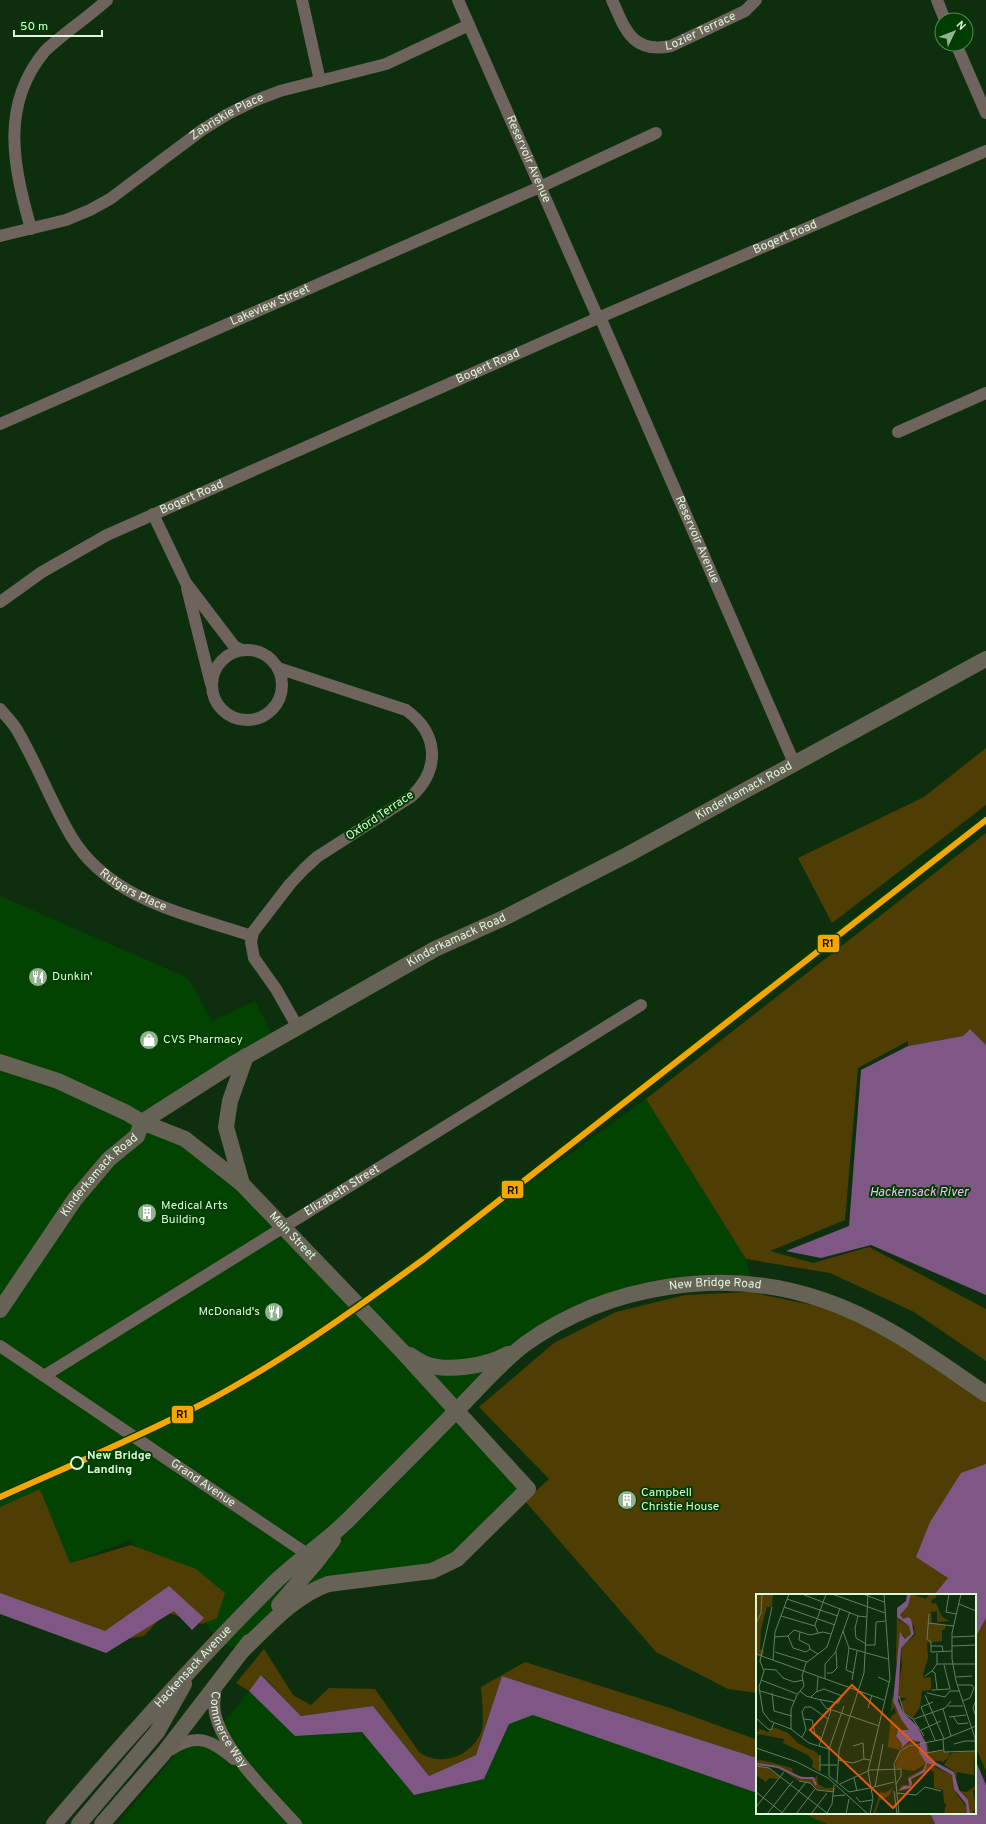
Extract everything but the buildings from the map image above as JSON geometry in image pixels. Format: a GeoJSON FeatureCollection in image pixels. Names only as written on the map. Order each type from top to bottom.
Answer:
{"type":"FeatureCollection","features":[{"type":"Feature","properties":{"kind":"main road","name":"Kinderkamack Road"},"geometry":{"type":"LineString","coordinates":[[0,1310],[75,1199],[108,1159],[137,1136],[142,1122],[246,1056],[435,949],[506,917],[627,855],[986,659]]}},
{"type":"Feature","properties":{"kind":"main road"},"geometry":{"type":"LineString","coordinates":[[242,1184],[226,1127],[230,1101],[246,1056]]}},
{"type":"Feature","properties":{"kind":"main road","name":"Main Street"},"geometry":{"type":"LineString","coordinates":[[0,1062],[64,1084],[127,1113],[142,1122],[185,1140],[242,1184],[401,1350],[528,1489],[457,1559],[432,1571],[328,1584],[313,1590],[285,1609],[243,1650]]}},
{"type":"Feature","properties":{"kind":"main road","name":"New Bridge Road"},"geometry":{"type":"LineString","coordinates":[[456,1411],[523,1346],[567,1320],[593,1307],[623,1297],[651,1290],[692,1283],[731,1282],[794,1292],[822,1300],[858,1314],[896,1334],[986,1394]]}},
{"type":"Feature","properties":{"kind":"main road"},"geometry":{"type":"LineString","coordinates":[[401,1350],[424,1364],[443,1367],[456,1367],[482,1364],[500,1358],[523,1346]]}},
{"type":"Feature","properties":{"kind":"main road","name":"Hackensack Avenue"},"geometry":{"type":"LineString","coordinates":[[54,1824],[117,1750],[196,1662],[275,1582],[346,1522],[456,1411]]}},
{"type":"Feature","properties":{"kind":"main road","name":"Hackensack Avenue"},"geometry":{"type":"LineString","coordinates":[[102,1824],[163,1754],[266,1619],[317,1561],[346,1522]]}},
{"type":"Feature","properties":{"kind":"main road"},"geometry":{"type":"LineString","coordinates":[[79,1824],[157,1732],[196,1662]]}},
{"type":"Feature","properties":{"kind":"street"},"geometry":{"type":"LineString","coordinates":[[31,229],[13,167],[10,148],[11,116],[16,98],[26,76],[45,51],[106,0]]}},
{"type":"Feature","properties":{"kind":"street"},"geometry":{"type":"LineString","coordinates":[[302,0],[320,81]]}},
{"type":"Feature","properties":{"kind":"street","name":"Reservoir Avenue"},"geometry":{"type":"LineString","coordinates":[[458,0],[599,317],[794,763]]}},
{"type":"Feature","properties":{"kind":"street","name":"Lozier Terrace"},"geometry":{"type":"LineString","coordinates":[[612,0],[625,30],[640,44],[650,47],[671,46],[745,11],[756,0]]}},
{"type":"Feature","properties":{"kind":"street"},"geometry":{"type":"LineString","coordinates":[[937,0],[942,12]]}},
{"type":"Feature","properties":{"kind":"street","name":"Zabriskie Place"},"geometry":{"type":"LineString","coordinates":[[0,236],[66,220],[90,210],[110,199],[202,130],[228,114],[254,101],[280,91],[386,64],[469,25]]}},
{"type":"Feature","properties":{"kind":"street"},"geometry":{"type":"LineString","coordinates":[[959,52],[986,113]]}},
{"type":"Feature","properties":{"kind":"street","name":"Lakeview Street"},"geometry":{"type":"LineString","coordinates":[[0,424],[540,187],[656,133]]}},
{"type":"Feature","properties":{"kind":"street","name":"Bogert Road"},"geometry":{"type":"LineString","coordinates":[[0,602],[42,572],[78,550],[153,514],[599,317],[986,150]]}},
{"type":"Feature","properties":{"kind":"street"},"geometry":{"type":"LineString","coordinates":[[898,432],[986,393]]}},
{"type":"Feature","properties":{"kind":"street","name":"Oxford Terrace"},"geometry":{"type":"LineString","coordinates":[[153,514],[186,583],[217,702],[227,714],[237,719],[247,721],[258,719],[267,715],[275,708],[283,688],[282,677],[278,668],[271,659],[263,653],[253,650],[242,650],[234,646],[186,583]]}},
{"type":"Feature","properties":{"kind":"street"},"geometry":{"type":"LineString","coordinates":[[212,687],[213,677],[217,667],[223,659],[232,653],[242,650]]}},
{"type":"Feature","properties":{"kind":"street","name":"Oxford Terrace"},"geometry":{"type":"LineString","coordinates":[[252,936],[258,924],[304,869],[318,857],[412,796],[420,788],[428,776],[432,763],[432,750],[427,733],[417,718],[406,710],[278,668]]}},
{"type":"Feature","properties":{"kind":"street","name":"Rutgers Place"},"geometry":{"type":"LineString","coordinates":[[0,709],[17,729],[71,836],[83,854],[98,870],[117,885],[153,903],[252,936]]}},
{"type":"Feature","properties":{"kind":"street"},"geometry":{"type":"LineString","coordinates":[[252,936],[251,951],[254,958],[276,989],[297,1026]]}},
{"type":"Feature","properties":{"kind":"street","name":"Elizabeth Street"},"geometry":{"type":"LineString","coordinates":[[44,1376],[641,1005]]}},
{"type":"Feature","properties":{"kind":"street","name":"Grand Avenue"},"geometry":{"type":"LineString","coordinates":[[0,1346],[136,1436],[307,1554]]}},
{"type":"Feature","properties":{"kind":"street","name":"Commerce Way"},"geometry":{"type":"LineString","coordinates":[[216,1685],[214,1701],[215,1714],[226,1741],[249,1771],[296,1824]]}},
{"type":"Feature","properties":{"kind":"street","name":"Commerce Way"},"geometry":{"type":"LineString","coordinates":[[163,1754],[181,1742],[191,1739],[204,1740],[221,1748],[249,1771]]}},
{"type":"Feature","properties":{"kind":"shaded area"},"geometry":{"type":"Polygon","coordinates":[[[986,748],[986,805],[832,923],[798,858],[924,797],[986,748]]]}},
{"type":"Feature","properties":{"kind":"shaded area"},"geometry":{"type":"Polygon","coordinates":[[[986,833],[986,1045],[970,1029],[963,1036],[908,1046],[908,1041],[858,1068],[845,1220],[770,1251],[813,1263],[869,1247],[986,1309],[986,1361],[914,1312],[830,1273],[746,1259],[646,1099],[986,833]]]}},
{"type":"Feature","properties":{"kind":"shaded area"},"geometry":{"type":"Polygon","coordinates":[[[0,896],[188,978],[212,1021],[255,1001],[275,1040],[143,1122],[185,1139],[359,1306],[646,1099],[746,1259],[753,1285],[692,1283],[567,1320],[456,1411],[528,1489],[457,1559],[328,1584],[243,1650],[216,1642],[204,1617],[130,1540],[70,1563],[40,1489],[0,1507],[0,896]]]}},
{"type":"Feature","properties":{"kind":"shaded area"},"geometry":{"type":"Polygon","coordinates":[[[749,1292],[822,1307],[889,1335],[986,1401],[986,1771],[976,1748],[976,1594],[756,1594],[756,1693],[728,1689],[656,1652],[525,1501],[549,1479],[479,1407],[554,1343],[616,1312],[685,1295],[749,1292]]]}},
{"type":"Feature","properties":{"kind":"shaded area"},"geometry":{"type":"Polygon","coordinates":[[[40,1489],[70,1563],[131,1545],[196,1569],[225,1593],[217,1618],[202,1624],[166,1612],[144,1636],[88,1645],[0,1608],[0,1507],[40,1489]]]}},
{"type":"Feature","properties":{"kind":"shaded area"},"geometry":{"type":"Polygon","coordinates":[[[264,1649],[293,1695],[311,1705],[329,1688],[375,1689],[419,1752],[428,1757],[446,1759],[464,1753],[478,1739],[483,1726],[481,1687],[525,1662],[670,1708],[756,1738],[756,1758],[502,1676],[476,1755],[429,1776],[373,1706],[301,1716],[262,1675],[249,1691],[236,1683],[264,1649]]]}},
{"type":"Feature","properties":{"kind":"shaded area"},"geometry":{"type":"Polygon","coordinates":[[[249,1691],[295,1736],[362,1732],[414,1795],[484,1779],[509,1723],[533,1715],[756,1793],[756,1814],[804,1814],[827,1824],[117,1824],[191,1736],[212,1737],[249,1691]]]}},
{"type":"Feature","properties":{"kind":"shaded area"},"geometry":{"type":"Polygon","coordinates":[[[804,1814],[930,1814],[935,1824],[827,1824],[804,1814]]]}},
{"type":"Feature","properties":{"kind":"water","name":"Hackensack River"},"geometry":{"type":"Polygon","coordinates":[[[970,1029],[986,1045],[986,1295],[871,1245],[821,1258],[786,1251],[849,1226],[861,1070],[908,1046],[963,1036],[970,1029]]]}},
{"type":"Feature","properties":{"kind":"water"},"geometry":{"type":"Polygon","coordinates":[[[986,1464],[986,1618],[976,1636],[976,1594],[935,1594],[948,1578],[916,1557],[930,1522],[961,1473],[986,1464]]]}},
{"type":"Feature","properties":{"kind":"water"},"geometry":{"type":"Polygon","coordinates":[[[169,1586],[204,1618],[192,1630],[174,1611],[106,1653],[0,1614],[0,1593],[105,1631],[169,1586]]]}},
{"type":"Feature","properties":{"kind":"water"},"geometry":{"type":"Polygon","coordinates":[[[261,1675],[301,1716],[373,1706],[429,1776],[476,1755],[502,1676],[756,1758],[756,1793],[533,1715],[509,1724],[484,1779],[414,1795],[362,1732],[295,1736],[249,1691],[261,1675]]]}},
{"type":"Feature","properties":{"kind":"water"},"geometry":{"type":"Polygon","coordinates":[[[976,1761],[986,1785],[986,1824],[935,1824],[930,1814],[976,1814],[976,1761]]]}},
{"type":"Feature","properties":{"kind":"transit line","name":"R1"},"geometry":{"type":"LineString","coordinates":[[0,1497],[130,1439],[206,1402],[263,1370],[345,1316],[424,1259],[986,820]]}},
{"type":"Feature","properties":{"kind":"place","name":"Dunkin'"},"geometry":{"type":"Point","coordinates":[38,977]}},
{"type":"Feature","properties":{"kind":"place","name":"CVS Pharmacy"},"geometry":{"type":"Point","coordinates":[149,1040]}},
{"type":"Feature","properties":{"kind":"place","name":"Medical Arts Building"},"geometry":{"type":"Point","coordinates":[147,1213]}},
{"type":"Feature","properties":{"kind":"place","name":"McDonald's"},"geometry":{"type":"Point","coordinates":[274,1312]}},
{"type":"Feature","properties":{"kind":"place","name":"New Bridge Landing"},"geometry":{"type":"Point","coordinates":[77,1463]}},
{"type":"Feature","properties":{"kind":"place","name":"Campbell Christie House"},"geometry":{"type":"Point","coordinates":[627,1500]}}]}
